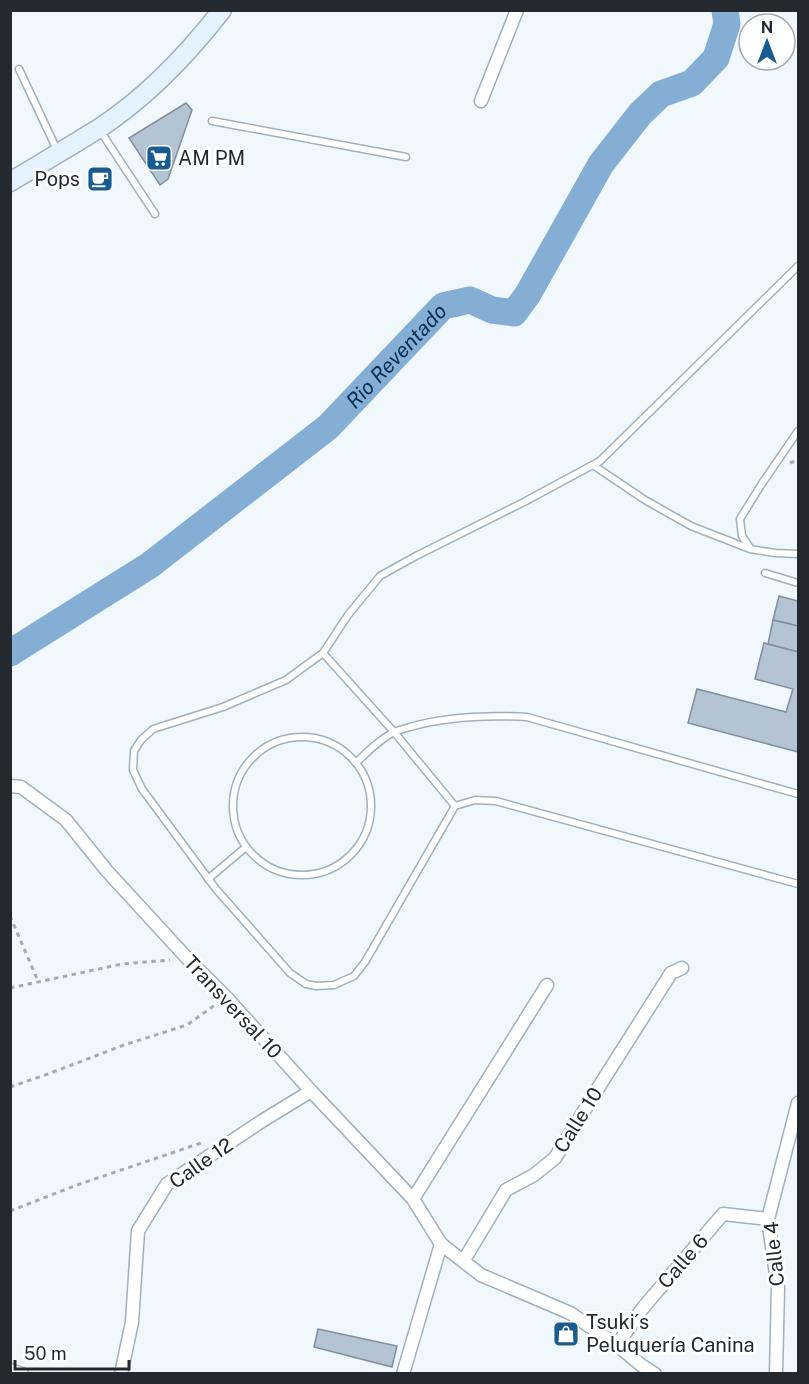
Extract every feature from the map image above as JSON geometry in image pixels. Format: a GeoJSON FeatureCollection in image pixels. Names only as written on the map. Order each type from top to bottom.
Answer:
{"type":"FeatureCollection","features":[{"type":"Feature","properties":{"kind":"main road"},"geometry":{"type":"LineString","coordinates":[[10,182],[99,128],[156,84],[222,10]]}},
{"type":"Feature","properties":{"kind":"street"},"geometry":{"type":"LineString","coordinates":[[481,101],[517,10]]}},
{"type":"Feature","properties":{"kind":"street","name":"Transversal 10"},"geometry":{"type":"LineString","coordinates":[[10,786],[21,787],[66,820],[106,871],[413,1199],[441,1244]]}},
{"type":"Feature","properties":{"kind":"street","name":"Calle 10"},"geometry":{"type":"LineString","coordinates":[[464,1260],[506,1190],[534,1175],[555,1158],[671,973],[682,968]]}},
{"type":"Feature","properties":{"kind":"street"},"geometry":{"type":"LineString","coordinates":[[413,1199],[547,985]]}},
{"type":"Feature","properties":{"kind":"street","name":"Calle 12"},"geometry":{"type":"LineString","coordinates":[[121,1374],[132,1322],[138,1231],[167,1184],[311,1091]]}},
{"type":"Feature","properties":{"kind":"street","name":"Calle 4"},"geometry":{"type":"LineString","coordinates":[[776,1374],[778,1288],[768,1219],[798,1103]]}},
{"type":"Feature","properties":{"kind":"street","name":"Calle 6"},"geometry":{"type":"LineString","coordinates":[[617,1345],[642,1309],[723,1214],[768,1219]]}},
{"type":"Feature","properties":{"kind":"street"},"geometry":{"type":"LineString","coordinates":[[403,1374],[441,1244],[481,1275],[570,1313],[617,1345],[639,1370],[655,1374]]}},
{"type":"Feature","properties":{"kind":"street"},"geometry":{"type":"LineString","coordinates":[[10,1370],[22,1374]]}},
{"type":"Feature","properties":{"kind":"lane"},"geometry":{"type":"LineString","coordinates":[[19,69],[58,152]]}},
{"type":"Feature","properties":{"kind":"lane"},"geometry":{"type":"LineString","coordinates":[[212,121],[406,158]]}},
{"type":"Feature","properties":{"kind":"lane"},"geometry":{"type":"LineString","coordinates":[[99,128],[155,214]]}},
{"type":"Feature","properties":{"kind":"lane"},"geometry":{"type":"LineString","coordinates":[[798,266],[600,461],[380,576],[348,615],[323,653],[286,680],[223,707],[153,729],[141,740],[134,751],[133,770],[142,789],[216,889],[290,973],[306,984],[316,986],[334,985],[354,976],[365,962],[455,806],[475,800],[496,801],[798,884]]}},
{"type":"Feature","properties":{"kind":"lane"},"geometry":{"type":"LineString","coordinates":[[750,549],[742,536],[740,519],[798,431]]}},
{"type":"Feature","properties":{"kind":"lane"},"geometry":{"type":"LineString","coordinates":[[593,465],[645,500],[691,526],[750,549],[798,554]]}},
{"type":"Feature","properties":{"kind":"lane"},"geometry":{"type":"LineString","coordinates":[[765,573],[798,583]]}},
{"type":"Feature","properties":{"kind":"lane"},"geometry":{"type":"LineString","coordinates":[[323,653],[394,732],[455,806]]}},
{"type":"Feature","properties":{"kind":"lane"},"geometry":{"type":"LineString","coordinates":[[356,763],[376,743],[394,732],[421,724],[502,716],[527,717],[798,794]]}},
{"type":"Feature","properties":{"kind":"lane"},"geometry":{"type":"LineString","coordinates":[[299,737],[321,740],[340,749],[356,763],[367,782],[371,804],[369,825],[359,845],[344,861],[324,872],[303,875],[281,872],[261,862],[246,847],[236,828],[232,807],[235,786],[245,767],[260,752],[278,741],[299,737]]}},
{"type":"Feature","properties":{"kind":"lane"},"geometry":{"type":"LineString","coordinates":[[208,879],[246,847]]}},
{"type":"Feature","properties":{"kind":"path"},"geometry":{"type":"LineString","coordinates":[[10,916],[38,981]]}},
{"type":"Feature","properties":{"kind":"path"},"geometry":{"type":"LineString","coordinates":[[10,988],[123,964],[187,958]]}},
{"type":"Feature","properties":{"kind":"path"},"geometry":{"type":"LineString","coordinates":[[10,1087],[124,1045],[187,1025],[227,998]]}},
{"type":"Feature","properties":{"kind":"path"},"geometry":{"type":"LineString","coordinates":[[10,1210],[213,1139]]}},
{"type":"Feature","properties":{"kind":"building","name":"AM PM"},"geometry":{"type":"Polygon","coordinates":[[[186,103],[192,110],[168,179],[160,185],[129,138],[186,103]]]}},
{"type":"Feature","properties":{"kind":"building"},"geometry":{"type":"Polygon","coordinates":[[[779,596],[798,601],[798,626],[773,620],[779,596]]]}},
{"type":"Feature","properties":{"kind":"building"},"geometry":{"type":"Polygon","coordinates":[[[773,620],[798,626],[798,652],[768,644],[773,620]]]}},
{"type":"Feature","properties":{"kind":"building"},"geometry":{"type":"Polygon","coordinates":[[[764,643],[798,652],[798,752],[688,723],[697,689],[786,712],[793,689],[755,679],[764,643]]]}},
{"type":"Feature","properties":{"kind":"building"},"geometry":{"type":"Polygon","coordinates":[[[318,1329],[397,1346],[392,1367],[314,1347],[318,1329]]]}},
{"type":"Feature","properties":{"kind":"waterway","name":"Rio Reventado"},"geometry":{"type":"LineString","coordinates":[[10,653],[150,565],[328,427],[443,306],[470,300],[492,310],[514,313],[528,294],[601,164],[640,114],[661,94],[692,83],[716,58],[727,24],[725,10]]}},
{"type":"Feature","properties":{"kind":"place","name":"AM PM"},"geometry":{"type":"Point","coordinates":[159,158]}},
{"type":"Feature","properties":{"kind":"place","name":"Pops"},"geometry":{"type":"Point","coordinates":[100,179]}},
{"type":"Feature","properties":{"kind":"place","name":"Tsuki´s Peluquería Canina"},"geometry":{"type":"Point","coordinates":[566,1334]}}]}
